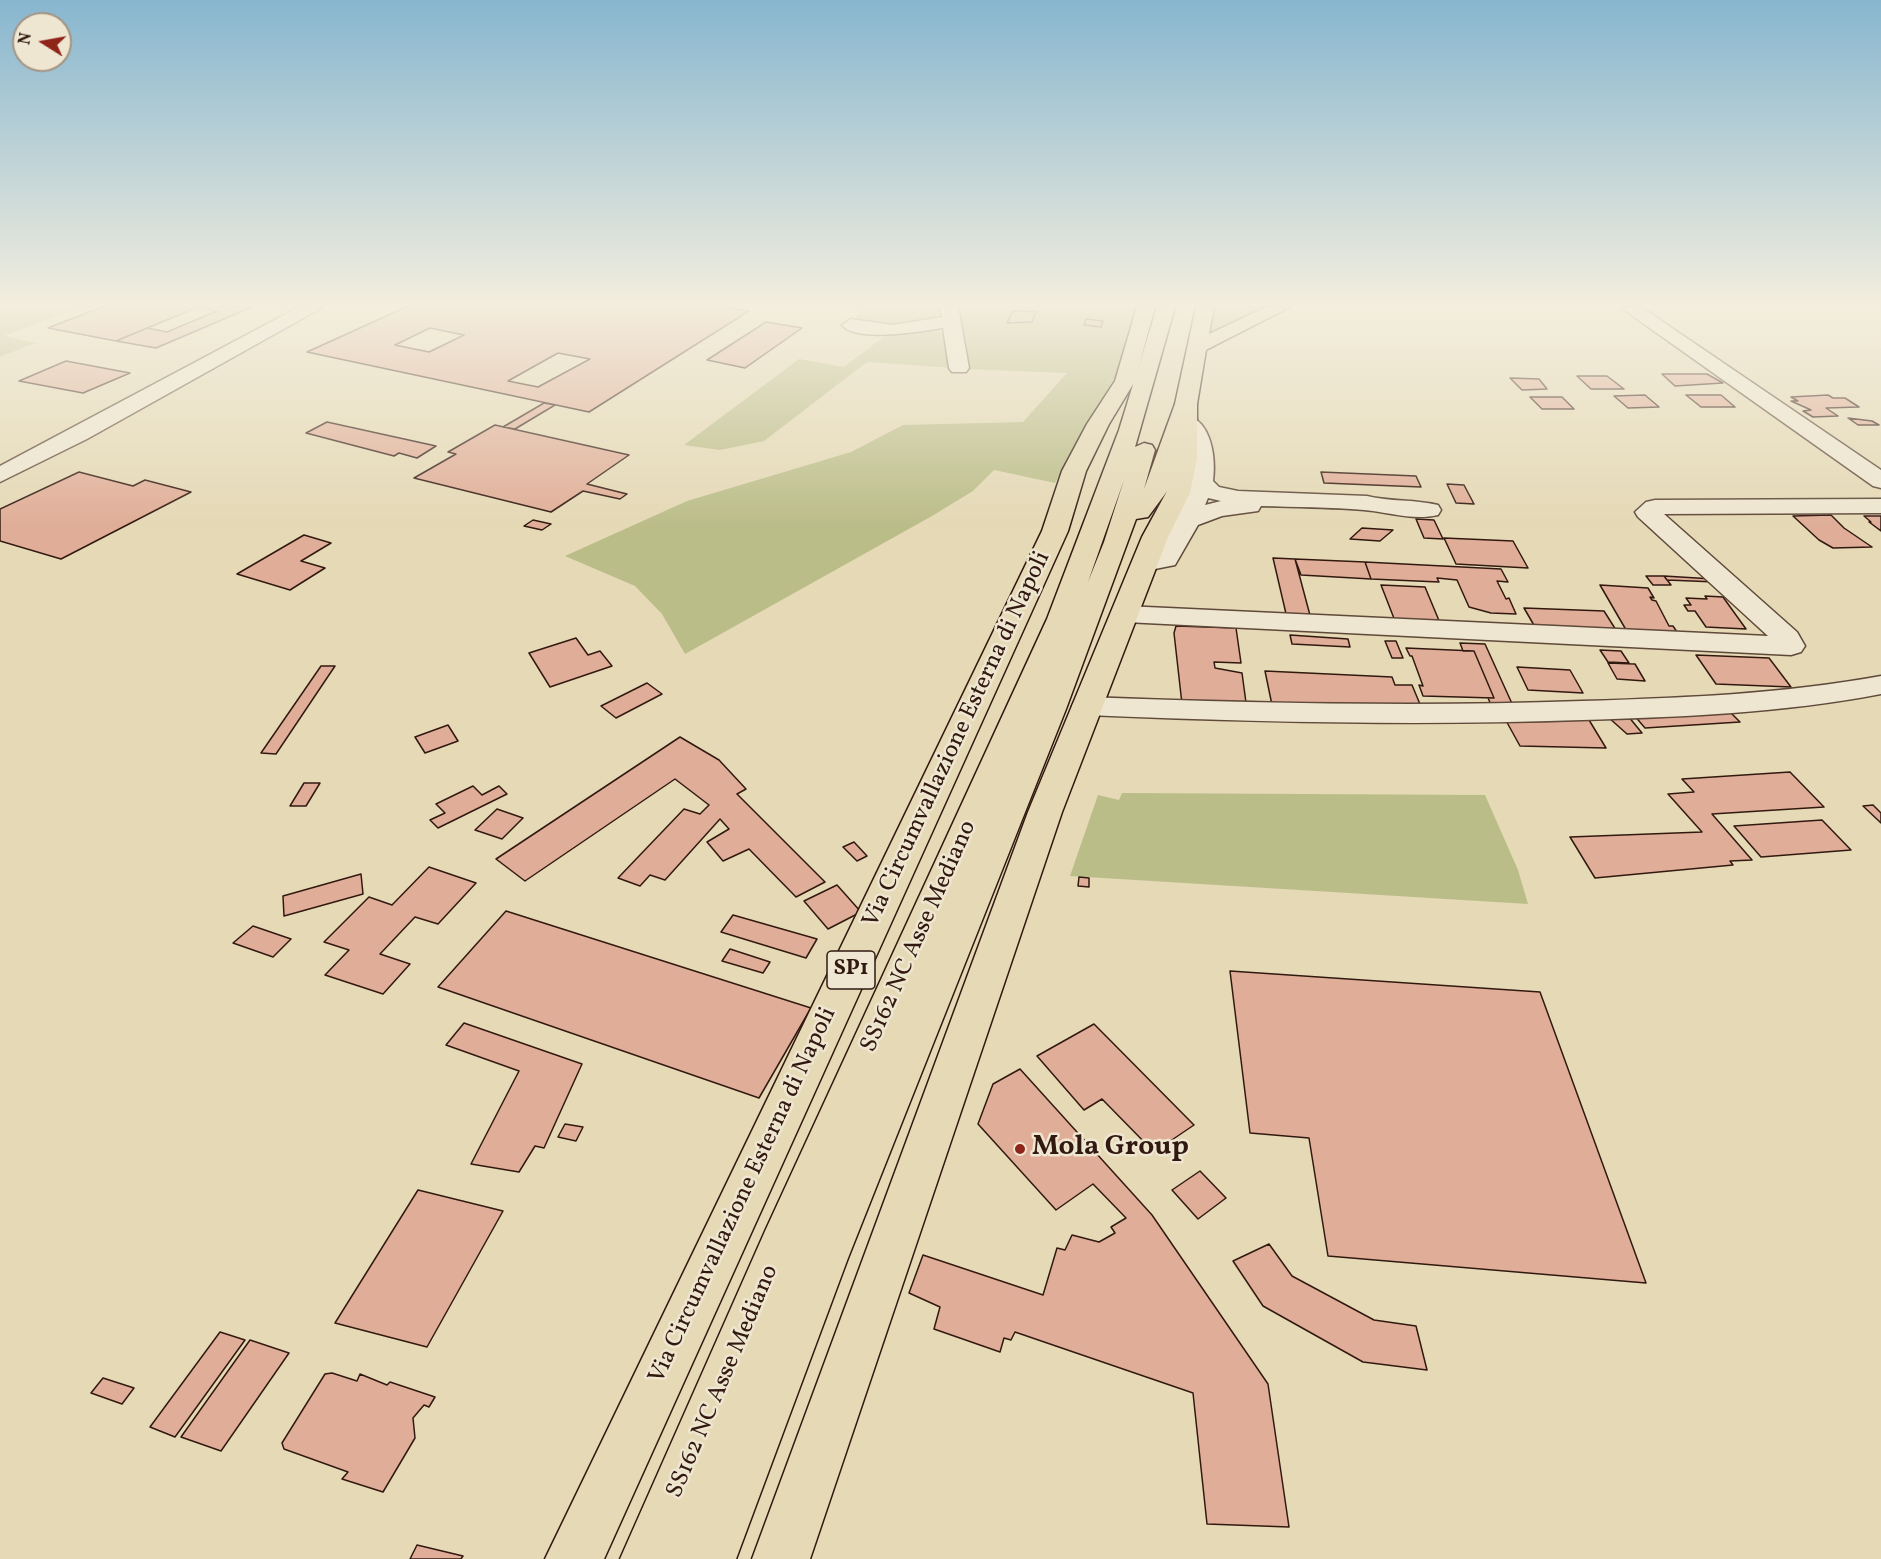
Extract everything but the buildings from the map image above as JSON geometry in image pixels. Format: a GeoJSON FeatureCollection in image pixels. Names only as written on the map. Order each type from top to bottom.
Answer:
{"type":"FeatureCollection","features":[{"type":"Feature","properties":{"kind":"main road","name":"SS162 NC Asse Mediano"},"geometry":{"type":"LineString","coordinates":[[649,1559],[783,1245],[1061,619],[1130,430],[1145,380]]}},
{"type":"Feature","properties":{"kind":"main road","name":"SS162 NC Asse Mediano"},"geometry":{"type":"LineString","coordinates":[[707,1559],[824,1258],[1051,709],[1131,553],[1169,380]]}},
{"type":"Feature","properties":{"kind":"main road"},"geometry":{"type":"LineString","coordinates":[[781,1559],[1041,823],[1125,614],[1131,553],[1178,493],[1186,458],[1186,413],[1191,380]]}},
{"type":"Feature","properties":{"kind":"main road"},"geometry":{"type":"LineString","coordinates":[[1061,619],[1097,453],[1125,381]]}},
{"type":"Feature","properties":{"kind":"main road","name":"Via Circumvallazione Esterna di Napoli"},"geometry":{"type":"LineString","coordinates":[[574,1559],[1055,531],[1074,471],[1098,424],[1125,381]]}},
{"type":"Feature","properties":{"kind":"street"},"geometry":{"type":"LineString","coordinates":[[0,462],[155,380]]}},
{"type":"Feature","properties":{"kind":"street"},"geometry":{"type":"LineString","coordinates":[[0,475],[88,431],[178,380]]}},
{"type":"Feature","properties":{"kind":"street"},"geometry":{"type":"LineString","coordinates":[[1734,380],[1881,481]]}},
{"type":"Feature","properties":{"kind":"street"},"geometry":{"type":"LineString","coordinates":[[1131,553],[1166,559],[1187,521],[1201,483],[1203,468],[1198,436],[1186,413]]}},
{"type":"Feature","properties":{"kind":"street"},"geometry":{"type":"LineString","coordinates":[[1201,483],[1211,492],[1223,496],[1368,503],[1386,508],[1429,510]]}},
{"type":"Feature","properties":{"kind":"street"},"geometry":{"type":"LineString","coordinates":[[1187,521],[1232,506],[1375,512],[1386,508]]}},
{"type":"Feature","properties":{"kind":"street"},"geometry":{"type":"LineString","coordinates":[[1125,614],[1791,646],[1787,638],[1647,512],[1655,507],[1881,506]]}},
{"type":"Feature","properties":{"kind":"street"},"geometry":{"type":"LineString","coordinates":[[1087,706],[1251,713],[1497,714],[1687,706],[1809,696],[1881,685]]}},
{"type":"Feature","properties":{"kind":"green space"},"geometry":{"type":"Polygon","coordinates":[[[771,380],[844,380],[764,441],[720,450],[684,445],[771,380]]]}},
{"type":"Feature","properties":{"kind":"green space"},"geometry":{"type":"Polygon","coordinates":[[[1061,380],[1113,380],[1055,483],[994,470],[973,491],[932,516],[685,654],[662,614],[635,586],[565,556],[687,501],[851,452],[903,425],[1023,422],[1061,380]]]}},
{"type":"Feature","properties":{"kind":"green space"},"geometry":{"type":"Polygon","coordinates":[[[1122,793],[1485,795],[1518,870],[1528,904],[1070,876],[1098,795],[1119,800],[1122,793]]]}},
{"type":"Feature","properties":{"kind":"place","name":"Mola Group"},"geometry":{"type":"Point","coordinates":[1020,1149]}}]}
